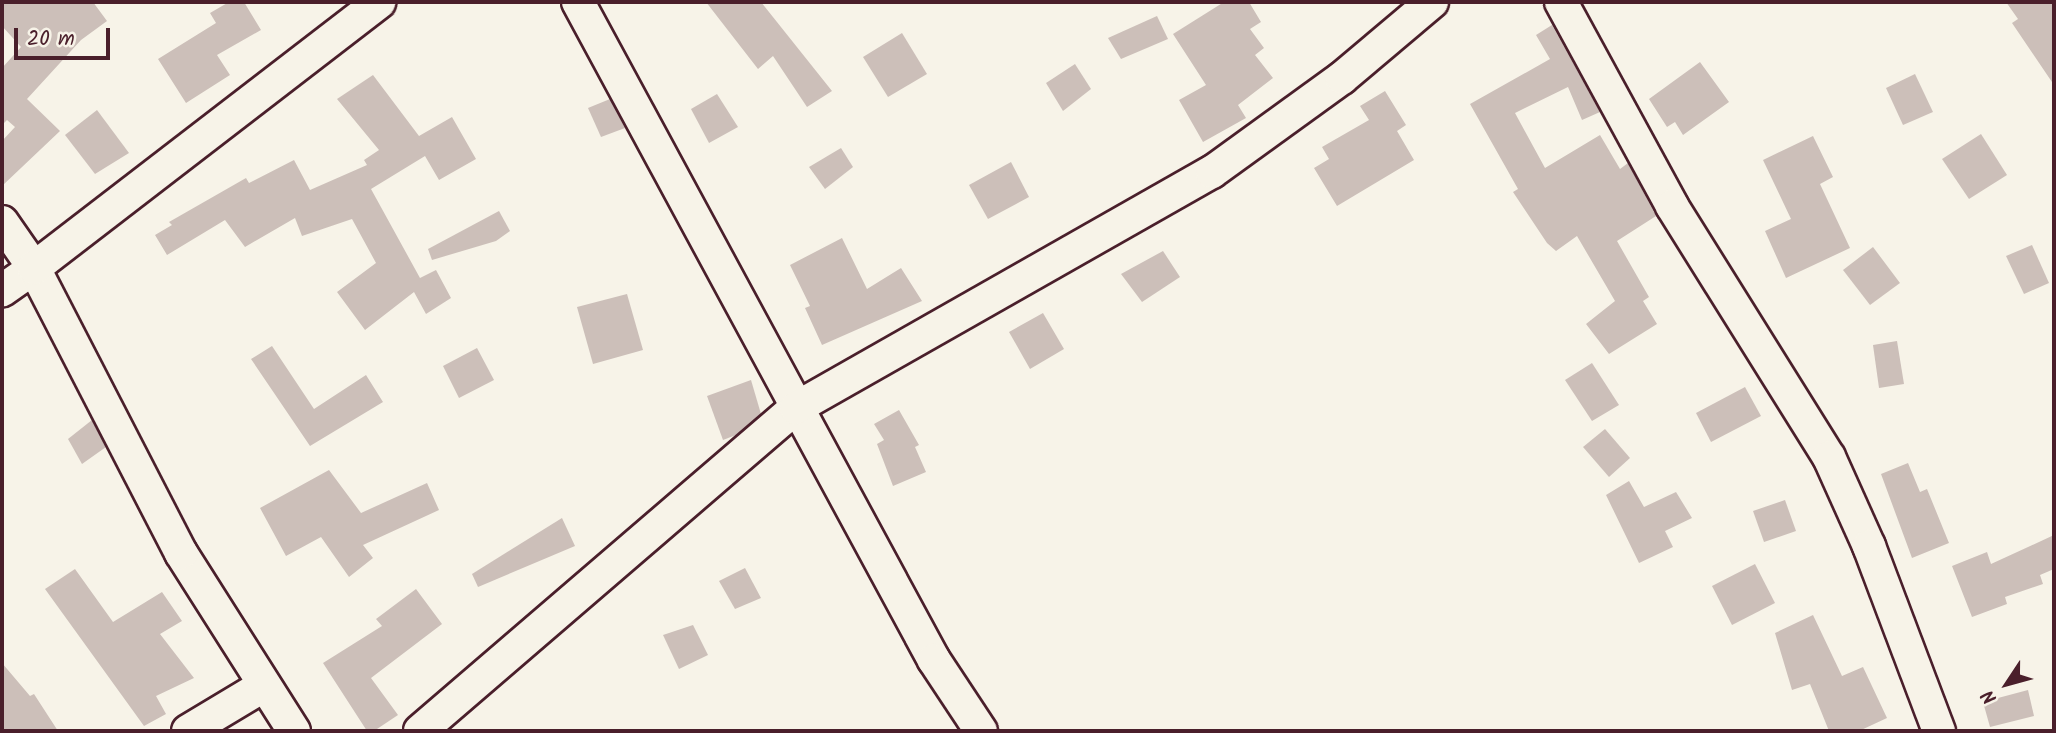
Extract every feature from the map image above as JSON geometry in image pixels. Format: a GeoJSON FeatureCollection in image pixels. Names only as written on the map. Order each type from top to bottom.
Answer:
{"type":"FeatureCollection","features":[{"type":"Feature","properties":{"kind":"street"},"geometry":{"type":"LineString","coordinates":[[2,290],[380,2]]}},
{"type":"Feature","properties":{"kind":"street"},"geometry":{"type":"LineString","coordinates":[[578,2],[934,660],[981,731]]}},
{"type":"Feature","properties":{"kind":"street"},"geometry":{"type":"LineString","coordinates":[[420,731],[796,408],[1212,173],[1342,78],[1432,2]]}},
{"type":"Feature","properties":{"kind":"street"},"geometry":{"type":"LineString","coordinates":[[1562,2],[1672,206],[1829,457],[1869,546],[1939,731]]}},
{"type":"Feature","properties":{"kind":"street"},"geometry":{"type":"LineString","coordinates":[[2,222],[34,268],[181,553],[294,731]]}},
{"type":"Feature","properties":{"kind":"street"},"geometry":{"type":"LineString","coordinates":[[187,731],[263,686]]}},
{"type":"Feature","properties":{"kind":"building"},"geometry":{"type":"Polygon","coordinates":[[[2,2],[93,2],[107,21],[81,40],[27,99],[60,131],[2,186],[2,141],[15,127],[7,120],[2,125],[2,68],[21,47],[2,26],[2,2]]]}},
{"type":"Feature","properties":{"kind":"building"},"geometry":{"type":"Polygon","coordinates":[[[229,2],[244,2],[261,30],[217,55],[230,75],[186,103],[158,59],[216,23],[210,13],[229,2]]]}},
{"type":"Feature","properties":{"kind":"building"},"geometry":{"type":"Polygon","coordinates":[[[706,2],[761,2],[832,91],[807,107],[773,56],[758,69],[706,2]]]}},
{"type":"Feature","properties":{"kind":"building"},"geometry":{"type":"Polygon","coordinates":[[[1224,2],[1249,2],[1261,22],[1250,29],[1264,48],[1255,55],[1273,78],[1238,105],[1246,118],[1203,142],[1179,100],[1206,85],[1173,34],[1224,2]]]}},
{"type":"Feature","properties":{"kind":"building"},"geometry":{"type":"Polygon","coordinates":[[[2006,2],[2054,2],[2054,85],[2012,23],[2018,19],[2006,2]]]}},
{"type":"Feature","properties":{"kind":"building"},"geometry":{"type":"Polygon","coordinates":[[[1157,16],[1168,39],[1121,59],[1108,38],[1157,16]]]}},
{"type":"Feature","properties":{"kind":"building"},"geometry":{"type":"Polygon","coordinates":[[[1552,25],[1600,112],[1582,120],[1568,87],[1515,113],[1545,168],[1600,135],[1620,169],[1628,163],[1656,216],[1617,241],[1649,297],[1643,301],[1657,324],[1609,354],[1586,324],[1615,301],[1577,236],[1556,251],[1547,243],[1513,192],[1518,189],[1470,104],[1550,59],[1536,35],[1552,25]]]}},
{"type":"Feature","properties":{"kind":"building"},"geometry":{"type":"Polygon","coordinates":[[[902,33],[927,74],[888,97],[863,57],[902,33]]]}},
{"type":"Feature","properties":{"kind":"building"},"geometry":{"type":"Polygon","coordinates":[[[1700,62],[1729,102],[1683,135],[1675,122],[1667,127],[1649,99],[1700,62]]]}},
{"type":"Feature","properties":{"kind":"building"},"geometry":{"type":"Polygon","coordinates":[[[1075,64],[1091,89],[1063,111],[1046,83],[1075,64]]]}},
{"type":"Feature","properties":{"kind":"building"},"geometry":{"type":"Polygon","coordinates":[[[1915,74],[1933,112],[1903,125],[1886,88],[1915,74]]]}},
{"type":"Feature","properties":{"kind":"building"},"geometry":{"type":"Polygon","coordinates":[[[373,75],[419,136],[452,117],[476,159],[439,180],[425,156],[371,189],[420,278],[436,270],[451,298],[426,314],[414,292],[365,330],[337,292],[376,263],[352,219],[302,236],[295,218],[245,247],[225,220],[167,255],[155,235],[172,225],[169,222],[246,178],[249,183],[294,160],[310,190],[367,165],[364,160],[379,150],[337,99],[373,75]]]}},
{"type":"Feature","properties":{"kind":"building"},"geometry":{"type":"Polygon","coordinates":[[[1385,91],[1406,125],[1397,131],[1414,160],[1337,206],[1314,168],[1329,159],[1322,147],[1369,120],[1360,106],[1385,91]]]}},
{"type":"Feature","properties":{"kind":"building"},"geometry":{"type":"Polygon","coordinates":[[[717,94],[738,127],[709,143],[691,109],[717,94]]]}},
{"type":"Feature","properties":{"kind":"building"},"geometry":{"type":"Polygon","coordinates":[[[610,99],[625,128],[601,137],[588,108],[610,99]]]}},
{"type":"Feature","properties":{"kind":"building"},"geometry":{"type":"Polygon","coordinates":[[[97,110],[129,153],[95,174],[65,135],[97,110]]]}},
{"type":"Feature","properties":{"kind":"building"},"geometry":{"type":"Polygon","coordinates":[[[1981,134],[2007,175],[1969,199],[1942,159],[1981,134]]]}},
{"type":"Feature","properties":{"kind":"building"},"geometry":{"type":"Polygon","coordinates":[[[1813,136],[1833,177],[1820,184],[1850,248],[1786,278],[1765,231],[1791,219],[1763,160],[1813,136]]]}},
{"type":"Feature","properties":{"kind":"building"},"geometry":{"type":"Polygon","coordinates":[[[841,148],[853,167],[825,189],[809,167],[841,148]]]}},
{"type":"Feature","properties":{"kind":"building"},"geometry":{"type":"Polygon","coordinates":[[[1011,162],[1029,197],[988,219],[969,185],[1011,162]]]}},
{"type":"Feature","properties":{"kind":"building"},"geometry":{"type":"Polygon","coordinates":[[[499,211],[510,231],[496,241],[432,260],[428,249],[499,211]]]}},
{"type":"Feature","properties":{"kind":"building"},"geometry":{"type":"Polygon","coordinates":[[[842,238],[867,289],[901,268],[922,301],[822,345],[805,308],[810,306],[790,265],[842,238]]]}},
{"type":"Feature","properties":{"kind":"building"},"geometry":{"type":"Polygon","coordinates":[[[2032,245],[2049,283],[2024,294],[2006,256],[2032,245]]]}},
{"type":"Feature","properties":{"kind":"building"},"geometry":{"type":"Polygon","coordinates":[[[1873,247],[1900,283],[1870,305],[1843,270],[1873,247]]]}},
{"type":"Feature","properties":{"kind":"building"},"geometry":{"type":"Polygon","coordinates":[[[1163,251],[1180,277],[1142,302],[1121,274],[1163,251]]]}},
{"type":"Feature","properties":{"kind":"building"},"geometry":{"type":"Polygon","coordinates":[[[627,294],[643,350],[593,364],[577,307],[627,294]]]}},
{"type":"Feature","properties":{"kind":"building"},"geometry":{"type":"Polygon","coordinates":[[[1043,313],[1064,349],[1030,369],[1009,332],[1043,313]]]}},
{"type":"Feature","properties":{"kind":"building"},"geometry":{"type":"Polygon","coordinates":[[[1897,341],[1904,384],[1879,388],[1873,345],[1897,341]]]}},
{"type":"Feature","properties":{"kind":"building"},"geometry":{"type":"Polygon","coordinates":[[[272,346],[314,409],[366,375],[383,402],[310,446],[251,359],[272,346]]]}},
{"type":"Feature","properties":{"kind":"building"},"geometry":{"type":"Polygon","coordinates":[[[477,348],[494,380],[459,398],[443,366],[477,348]]]}},
{"type":"Feature","properties":{"kind":"building"},"geometry":{"type":"Polygon","coordinates":[[[1592,363],[1619,405],[1592,421],[1565,380],[1592,363]]]}},
{"type":"Feature","properties":{"kind":"building"},"geometry":{"type":"Polygon","coordinates":[[[751,380],[761,414],[736,435],[723,440],[707,396],[751,380]]]}},
{"type":"Feature","properties":{"kind":"building"},"geometry":{"type":"Polygon","coordinates":[[[1745,387],[1761,416],[1711,442],[1696,413],[1745,387]]]}},
{"type":"Feature","properties":{"kind":"building"},"geometry":{"type":"Polygon","coordinates":[[[899,410],[919,445],[915,447],[926,472],[893,486],[877,444],[884,440],[874,424],[899,410]]]}},
{"type":"Feature","properties":{"kind":"building"},"geometry":{"type":"Polygon","coordinates":[[[92,420],[106,447],[82,464],[68,439],[92,420]]]}},
{"type":"Feature","properties":{"kind":"building"},"geometry":{"type":"Polygon","coordinates":[[[1605,429],[1630,458],[1609,477],[1583,447],[1605,429]]]}},
{"type":"Feature","properties":{"kind":"building"},"geometry":{"type":"Polygon","coordinates":[[[1908,463],[1920,492],[1927,489],[1949,543],[1912,558],[1881,474],[1908,463]]]}},
{"type":"Feature","properties":{"kind":"building"},"geometry":{"type":"Polygon","coordinates":[[[329,470],[361,513],[427,483],[439,510],[363,545],[373,558],[349,577],[321,537],[286,556],[260,508],[329,470]]]}},
{"type":"Feature","properties":{"kind":"building"},"geometry":{"type":"Polygon","coordinates":[[[1629,481],[1644,507],[1676,492],[1692,518],[1665,531],[1673,547],[1639,563],[1606,495],[1629,481]]]}},
{"type":"Feature","properties":{"kind":"building"},"geometry":{"type":"Polygon","coordinates":[[[1785,500],[1796,531],[1764,542],[1753,511],[1785,500]]]}},
{"type":"Feature","properties":{"kind":"building"},"geometry":{"type":"Polygon","coordinates":[[[562,518],[575,546],[478,587],[472,574],[562,518]]]}},
{"type":"Feature","properties":{"kind":"building"},"geometry":{"type":"Polygon","coordinates":[[[2054,535],[2054,569],[2040,575],[2043,584],[2005,597],[2007,604],[1972,617],[1952,566],[1987,552],[1991,564],[2054,535]]]}},
{"type":"Feature","properties":{"kind":"building"},"geometry":{"type":"Polygon","coordinates":[[[1755,564],[1775,603],[1732,625],[1712,586],[1755,564]]]}},
{"type":"Feature","properties":{"kind":"building"},"geometry":{"type":"Polygon","coordinates":[[[745,568],[761,598],[735,609],[719,581],[745,568]]]}},
{"type":"Feature","properties":{"kind":"building"},"geometry":{"type":"Polygon","coordinates":[[[75,569],[113,622],[162,592],[182,621],[160,634],[194,678],[156,696],[166,714],[144,726],[45,589],[75,569]]]}},
{"type":"Feature","properties":{"kind":"building"},"geometry":{"type":"Polygon","coordinates":[[[416,589],[442,624],[371,678],[398,715],[374,731],[367,731],[323,663],[382,626],[376,619],[416,589]]]}},
{"type":"Feature","properties":{"kind":"building"},"geometry":{"type":"Polygon","coordinates":[[[1813,615],[1842,676],[1863,667],[1887,718],[1859,731],[1829,731],[1810,684],[1792,690],[1775,633],[1813,615]]]}},
{"type":"Feature","properties":{"kind":"building"},"geometry":{"type":"Polygon","coordinates":[[[693,625],[708,655],[679,669],[663,635],[693,625]]]}},
{"type":"Feature","properties":{"kind":"building"},"geometry":{"type":"Polygon","coordinates":[[[2,663],[30,696],[34,694],[58,731],[2,731],[2,663]]]}},
{"type":"Feature","properties":{"kind":"building"},"geometry":{"type":"Polygon","coordinates":[[[2028,690],[2034,716],[1990,727],[1983,702],[2028,690]]]}}]}
